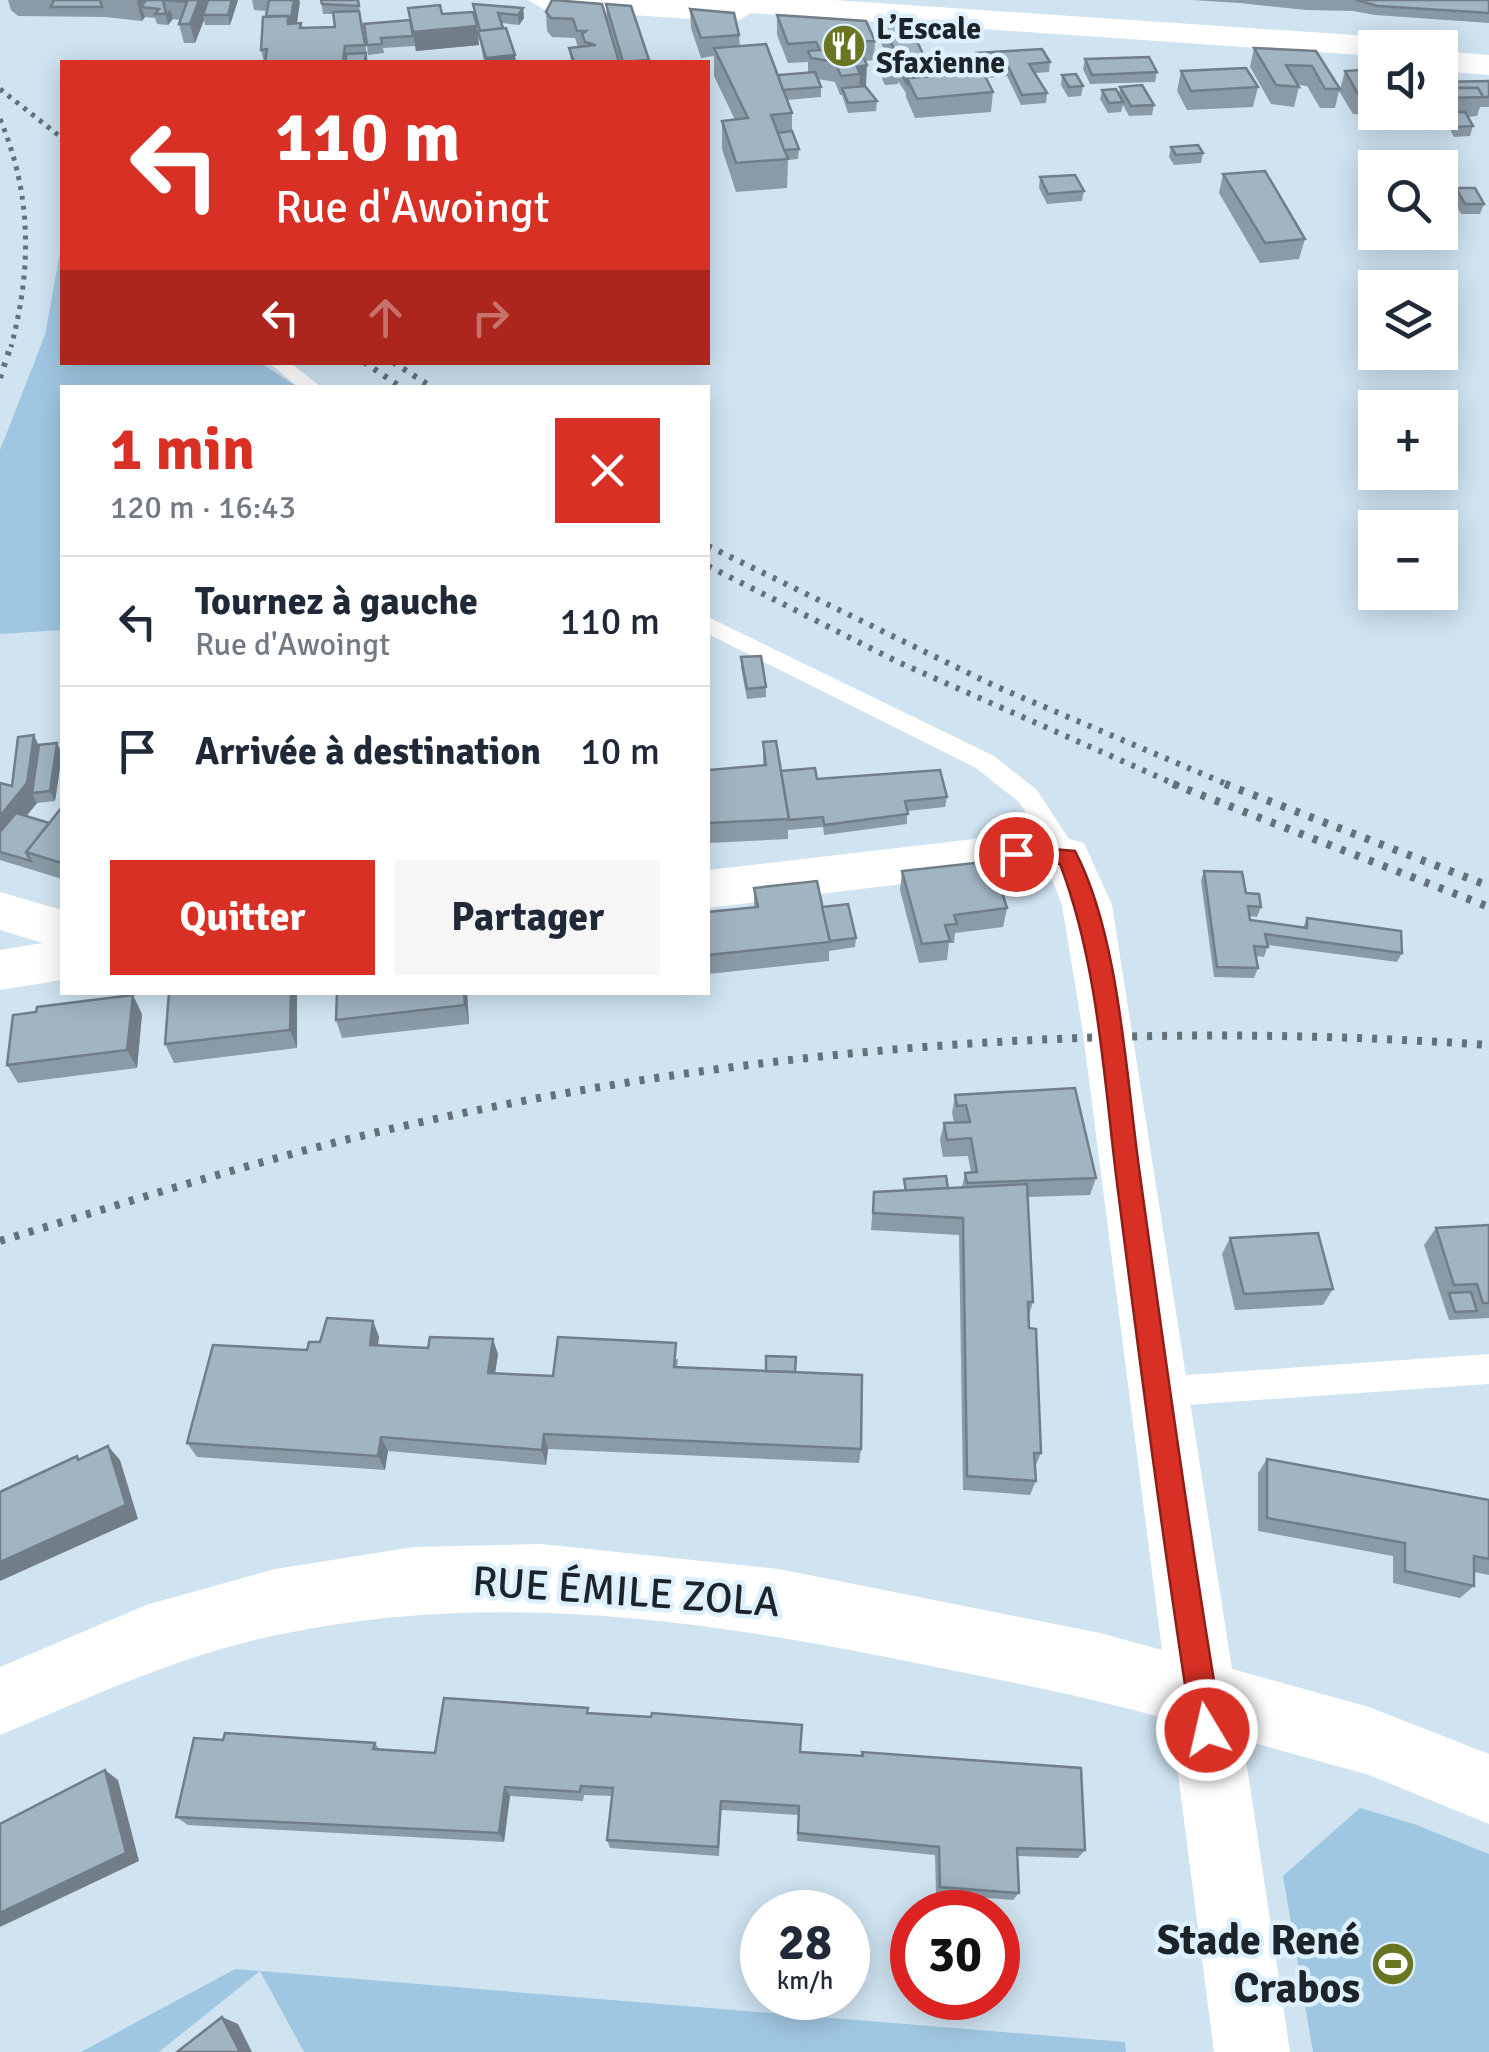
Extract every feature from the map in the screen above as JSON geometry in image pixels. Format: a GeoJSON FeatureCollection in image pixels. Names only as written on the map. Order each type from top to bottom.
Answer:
{"type":"FeatureCollection","features":[{"type":"Feature","properties":{"kind":"main road"},"geometry":{"type":"LineString","coordinates":[[544,0],[883,12],[1066,35],[1168,35],[1358,46]]}},
{"type":"Feature","properties":{"kind":"main road"},"geometry":{"type":"LineString","coordinates":[[1254,40],[1358,54]]}},
{"type":"Feature","properties":{"kind":"main road"},"geometry":{"type":"LineString","coordinates":[[1458,51],[1489,54]]}},
{"type":"Feature","properties":{"kind":"main road"},"geometry":{"type":"LineString","coordinates":[[1458,62],[1489,65]]}},
{"type":"Feature","properties":{"kind":"street"},"geometry":{"type":"LineString","coordinates":[[710,888],[991,855],[1067,856],[1086,905],[1109,1033],[1252,2052]]}},
{"type":"Feature","properties":{"kind":"street"},"geometry":{"type":"LineString","coordinates":[[0,911],[60,928]]}},
{"type":"Feature","properties":{"kind":"street"},"geometry":{"type":"LineString","coordinates":[[0,970],[60,960]]}},
{"type":"Feature","properties":{"kind":"street","name":"RUE ÉMILE ZOLA"},"geometry":{"type":"LineString","coordinates":[[0,1702],[146,1638],[275,1602],[414,1580],[541,1577],[717,1593],[836,1612],[1100,1667],[1369,1740],[1489,1789]]}},
{"type":"Feature","properties":{"kind":"lane"},"geometry":{"type":"LineString","coordinates":[[280,365],[308,385]]}},
{"type":"Feature","properties":{"kind":"lane"},"geometry":{"type":"LineString","coordinates":[[710,626],[985,762],[1028,796],[1067,856]]}},
{"type":"Feature","properties":{"kind":"lane"},"geometry":{"type":"LineString","coordinates":[[1158,1392],[1489,1369]]}},
{"type":"Feature","properties":{"kind":"shaded area"},"geometry":{"type":"Polygon","coordinates":[[[60,253],[60,365],[264,365],[294,385],[60,385],[60,630],[0,634],[0,450],[45,335],[60,253]]]}},
{"type":"Feature","properties":{"kind":"shaded area","name":"Stade René Crabos"},"geometry":{"type":"Polygon","coordinates":[[[1360,1808],[1414,1824],[1489,1854],[1489,2052],[1313,2052],[1283,1876],[1360,1808]]]}},
{"type":"Feature","properties":{"kind":"shaded area"},"geometry":{"type":"Polygon","coordinates":[[[235,1969],[260,1971],[159,2052],[81,2052],[235,1969]]]}},
{"type":"Feature","properties":{"kind":"shaded area"},"geometry":{"type":"Polygon","coordinates":[[[260,1971],[740,2010],[740,2020],[857,2020],[1125,2042],[1126,2052],[304,2052],[260,1971]]]}},
{"type":"Feature","properties":{"kind":"building"},"geometry":{"type":"Polygon","coordinates":[[[54,0],[100,0],[102,7],[51,7],[54,0]]]}},
{"type":"Feature","properties":{"kind":"building"},"geometry":{"type":"Polygon","coordinates":[[[146,0],[163,0],[166,14],[141,7],[146,0]]]}},
{"type":"Feature","properties":{"kind":"building"},"geometry":{"type":"Polygon","coordinates":[[[163,0],[199,0],[190,24],[179,24],[187,2],[163,0]]]}},
{"type":"Feature","properties":{"kind":"building"},"geometry":{"type":"Polygon","coordinates":[[[208,0],[232,0],[228,15],[203,15],[208,0]]]}},
{"type":"Feature","properties":{"kind":"building"},"geometry":{"type":"Polygon","coordinates":[[[269,0],[294,0],[290,23],[288,16],[266,16],[269,0]]]}},
{"type":"Feature","properties":{"kind":"building"},"geometry":{"type":"Polygon","coordinates":[[[321,0],[358,0],[359,6],[322,4],[321,0]]]}},
{"type":"Feature","properties":{"kind":"building"},"geometry":{"type":"Polygon","coordinates":[[[552,0],[602,4],[618,60],[573,60],[569,48],[596,45],[585,42],[582,34],[586,31],[577,31],[573,19],[551,18],[546,12],[552,0]]]}},
{"type":"Feature","properties":{"kind":"building"},"geometry":{"type":"Polygon","coordinates":[[[1356,0],[1489,0],[1489,13],[1378,6],[1356,0]]]}},
{"type":"Feature","properties":{"kind":"building"},"geometry":{"type":"Polygon","coordinates":[[[473,4],[523,8],[518,15],[498,13],[503,28],[480,31],[473,4]]]}},
{"type":"Feature","properties":{"kind":"building"},"geometry":{"type":"Polygon","coordinates":[[[606,4],[631,6],[649,60],[622,60],[606,4]]]}},
{"type":"Feature","properties":{"kind":"building"},"geometry":{"type":"Polygon","coordinates":[[[440,5],[442,14],[473,12],[477,26],[413,32],[408,8],[440,5]]]}},
{"type":"Feature","properties":{"kind":"building"},"geometry":{"type":"Polygon","coordinates":[[[690,9],[734,13],[739,35],[701,38],[690,9]]]}},
{"type":"Feature","properties":{"kind":"building"},"geometry":{"type":"Polygon","coordinates":[[[359,11],[365,45],[345,46],[343,60],[265,60],[267,49],[261,50],[263,17],[288,16],[288,24],[301,23],[300,28],[335,27],[333,12],[359,11]]]}},
{"type":"Feature","properties":{"kind":"building"},"geometry":{"type":"Polygon","coordinates":[[[777,15],[866,21],[875,41],[840,42],[853,58],[863,57],[867,65],[857,67],[860,74],[841,76],[835,62],[811,58],[808,51],[820,50],[816,42],[788,44],[777,15]]]}},
{"type":"Feature","properties":{"kind":"building"},"geometry":{"type":"Polygon","coordinates":[[[410,20],[413,36],[381,38],[382,44],[367,45],[364,24],[410,20]]]}},
{"type":"Feature","properties":{"kind":"building"},"geometry":{"type":"Polygon","coordinates":[[[882,22],[909,24],[927,63],[901,65],[882,22]]]}},
{"type":"Feature","properties":{"kind":"building"},"geometry":{"type":"Polygon","coordinates":[[[506,28],[515,55],[486,58],[478,31],[506,28]]]}},
{"type":"Feature","properties":{"kind":"building"},"geometry":{"type":"Polygon","coordinates":[[[766,44],[792,113],[771,115],[788,159],[736,163],[722,121],[748,118],[714,48],[766,44]]]}},
{"type":"Feature","properties":{"kind":"building"},"geometry":{"type":"Polygon","coordinates":[[[1254,48],[1316,51],[1340,89],[1325,89],[1312,66],[1286,65],[1299,87],[1276,85],[1254,48]]]}},
{"type":"Feature","properties":{"kind":"building"},"geometry":{"type":"Polygon","coordinates":[[[1042,49],[1050,62],[1029,64],[1047,93],[1022,95],[1008,66],[985,68],[977,53],[1042,49]]]}},
{"type":"Feature","properties":{"kind":"building"},"geometry":{"type":"Polygon","coordinates":[[[366,53],[365,60],[346,60],[346,54],[366,53]]]}},
{"type":"Feature","properties":{"kind":"building"},"geometry":{"type":"Polygon","coordinates":[[[890,54],[899,74],[886,75],[877,55],[890,54]]]}},
{"type":"Feature","properties":{"kind":"building"},"geometry":{"type":"Polygon","coordinates":[[[1149,57],[1157,72],[1092,75],[1085,59],[1149,57]]]}},
{"type":"Feature","properties":{"kind":"building"},"geometry":{"type":"Polygon","coordinates":[[[1246,68],[1258,87],[1191,91],[1181,71],[1246,68]]]}},
{"type":"Feature","properties":{"kind":"building"},"geometry":{"type":"Polygon","coordinates":[[[1358,70],[1358,94],[1345,71],[1358,70]]]}},
{"type":"Feature","properties":{"kind":"building"},"geometry":{"type":"Polygon","coordinates":[[[815,72],[821,87],[783,90],[778,75],[815,72]]]}},
{"type":"Feature","properties":{"kind":"building"},"geometry":{"type":"Polygon","coordinates":[[[983,72],[993,92],[917,99],[907,78],[983,72]]]}},
{"type":"Feature","properties":{"kind":"building"},"geometry":{"type":"Polygon","coordinates":[[[901,74],[928,76],[907,78],[907,83],[901,74]]]}},
{"type":"Feature","properties":{"kind":"building"},"geometry":{"type":"Polygon","coordinates":[[[1076,74],[1083,86],[1069,87],[1062,75],[1076,74]]]}},
{"type":"Feature","properties":{"kind":"building"},"geometry":{"type":"Polygon","coordinates":[[[1489,81],[1489,97],[1483,97],[1478,88],[1458,88],[1458,82],[1489,81]]]}},
{"type":"Feature","properties":{"kind":"building"},"geometry":{"type":"Polygon","coordinates":[[[1142,85],[1154,105],[1131,106],[1120,87],[1142,85]]]}},
{"type":"Feature","properties":{"kind":"building"},"geometry":{"type":"Polygon","coordinates":[[[865,86],[877,101],[848,103],[842,88],[865,86]]]}},
{"type":"Feature","properties":{"kind":"building"},"geometry":{"type":"Polygon","coordinates":[[[1458,88],[1478,88],[1483,97],[1458,98],[1458,88]]]}},
{"type":"Feature","properties":{"kind":"building"},"geometry":{"type":"Polygon","coordinates":[[[1116,89],[1123,102],[1109,103],[1102,90],[1116,89]]]}},
{"type":"Feature","properties":{"kind":"building"},"geometry":{"type":"Polygon","coordinates":[[[1458,112],[1465,112],[1473,126],[1458,127],[1458,112]]]}},
{"type":"Feature","properties":{"kind":"building"},"geometry":{"type":"Polygon","coordinates":[[[792,131],[799,149],[784,150],[778,133],[792,131]]]}},
{"type":"Feature","properties":{"kind":"building"},"geometry":{"type":"Polygon","coordinates":[[[1198,145],[1203,153],[1176,155],[1171,147],[1198,145]]]}},
{"type":"Feature","properties":{"kind":"building"},"geometry":{"type":"Polygon","coordinates":[[[1265,171],[1305,239],[1265,243],[1223,174],[1265,171]]]}},
{"type":"Feature","properties":{"kind":"building"},"geometry":{"type":"Polygon","coordinates":[[[1075,175],[1084,191],[1048,194],[1040,177],[1075,175]]]}},
{"type":"Feature","properties":{"kind":"building"},"geometry":{"type":"Polygon","coordinates":[[[1458,188],[1475,188],[1484,204],[1465,204],[1458,188]]]}},
{"type":"Feature","properties":{"kind":"building"},"geometry":{"type":"Polygon","coordinates":[[[761,656],[766,687],[747,689],[741,657],[761,656]]]}},
{"type":"Feature","properties":{"kind":"building"},"geometry":{"type":"Polygon","coordinates":[[[34,735],[27,783],[0,816],[0,783],[12,786],[18,737],[34,735]]]}},
{"type":"Feature","properties":{"kind":"building"},"geometry":{"type":"Polygon","coordinates":[[[776,741],[789,819],[710,823],[710,770],[766,765],[763,742],[776,741]]]}},
{"type":"Feature","properties":{"kind":"building"},"geometry":{"type":"Polygon","coordinates":[[[57,743],[50,791],[32,793],[39,745],[57,743]]]}},
{"type":"Feature","properties":{"kind":"building"},"geometry":{"type":"Polygon","coordinates":[[[815,768],[817,779],[940,770],[947,797],[905,801],[908,814],[824,825],[823,817],[787,820],[781,771],[815,768]]]}},
{"type":"Feature","properties":{"kind":"building"},"geometry":{"type":"Polygon","coordinates":[[[60,810],[60,862],[26,852],[60,810]]]}},
{"type":"Feature","properties":{"kind":"building"},"geometry":{"type":"Polygon","coordinates":[[[16,813],[49,823],[26,852],[31,861],[0,852],[0,832],[16,813]]]}},
{"type":"Feature","properties":{"kind":"building"},"geometry":{"type":"Polygon","coordinates":[[[992,861],[1007,908],[954,915],[957,924],[945,925],[950,941],[922,944],[902,871],[992,861]]]}},
{"type":"Feature","properties":{"kind":"building"},"geometry":{"type":"Polygon","coordinates":[[[1204,871],[1242,872],[1246,893],[1259,894],[1261,907],[1248,906],[1250,920],[1307,928],[1307,918],[1401,931],[1402,953],[1265,934],[1268,947],[1254,946],[1258,968],[1217,967],[1204,871]]]}},
{"type":"Feature","properties":{"kind":"building"},"geometry":{"type":"Polygon","coordinates":[[[817,881],[830,942],[710,955],[710,912],[758,907],[754,888],[817,881]]]}},
{"type":"Feature","properties":{"kind":"building"},"geometry":{"type":"Polygon","coordinates":[[[848,904],[856,938],[830,941],[822,907],[848,904]]]}},
{"type":"Feature","properties":{"kind":"building"},"geometry":{"type":"Polygon","coordinates":[[[133,995],[127,1050],[7,1065],[13,1015],[36,1012],[37,1007],[133,995]]]}},
{"type":"Feature","properties":{"kind":"building"},"geometry":{"type":"Polygon","coordinates":[[[169,995],[291,995],[290,1030],[165,1044],[169,995]]]}},
{"type":"Feature","properties":{"kind":"building"},"geometry":{"type":"Polygon","coordinates":[[[337,995],[464,995],[465,1005],[336,1020],[337,995]]]}},
{"type":"Feature","properties":{"kind":"building"},"geometry":{"type":"Polygon","coordinates":[[[1075,1088],[1096,1178],[967,1183],[965,1173],[977,1172],[971,1138],[947,1140],[944,1123],[970,1122],[966,1105],[957,1106],[955,1095],[1075,1088]]]}},
{"type":"Feature","properties":{"kind":"building"},"geometry":{"type":"Polygon","coordinates":[[[946,1176],[948,1188],[906,1191],[904,1179],[946,1176]]]}},
{"type":"Feature","properties":{"kind":"building"},"geometry":{"type":"Polygon","coordinates":[[[1027,1184],[1033,1302],[1028,1302],[1029,1328],[1036,1329],[1041,1453],[1034,1453],[1036,1481],[967,1476],[963,1218],[873,1213],[874,1192],[1027,1184]]]}},
{"type":"Feature","properties":{"kind":"building"},"geometry":{"type":"Polygon","coordinates":[[[1489,1225],[1489,1303],[1483,1303],[1477,1284],[1454,1285],[1436,1228],[1489,1225]]]}},
{"type":"Feature","properties":{"kind":"building"},"geometry":{"type":"Polygon","coordinates":[[[1318,1233],[1333,1289],[1244,1294],[1230,1238],[1318,1233]]]}},
{"type":"Feature","properties":{"kind":"building"},"geometry":{"type":"Polygon","coordinates":[[[1471,1292],[1477,1311],[1455,1312],[1449,1293],[1471,1292]]]}},
{"type":"Feature","properties":{"kind":"building"},"geometry":{"type":"Polygon","coordinates":[[[327,1318],[373,1321],[370,1345],[428,1348],[430,1337],[493,1339],[488,1373],[553,1376],[558,1337],[676,1343],[674,1367],[862,1375],[861,1449],[544,1434],[542,1450],[381,1437],[378,1456],[187,1443],[213,1345],[307,1350],[309,1342],[320,1342],[327,1318]]]}},
{"type":"Feature","properties":{"kind":"building"},"geometry":{"type":"Polygon","coordinates":[[[766,1356],[796,1357],[795,1372],[766,1371],[766,1356]]]}},
{"type":"Feature","properties":{"kind":"building"},"geometry":{"type":"Polygon","coordinates":[[[108,1446],[126,1505],[0,1562],[0,1492],[108,1446]]]}},
{"type":"Feature","properties":{"kind":"building"},"geometry":{"type":"Polygon","coordinates":[[[1267,1459],[1489,1500],[1489,1559],[1474,1556],[1474,1586],[1405,1571],[1405,1543],[1267,1518],[1267,1459]]]}},
{"type":"Feature","properties":{"kind":"building"},"geometry":{"type":"Polygon","coordinates":[[[444,1698],[588,1708],[587,1713],[651,1717],[652,1713],[802,1725],[800,1752],[863,1756],[862,1752],[1081,1768],[1085,1850],[1017,1848],[1019,1890],[940,1887],[939,1847],[798,1833],[799,1806],[721,1801],[718,1847],[607,1840],[613,1788],[581,1786],[580,1792],[505,1787],[499,1833],[176,1817],[194,1738],[223,1740],[225,1733],[375,1743],[373,1749],[435,1753],[444,1698]]]}},
{"type":"Feature","properties":{"kind":"building"},"geometry":{"type":"Polygon","coordinates":[[[105,1770],[126,1853],[0,1913],[0,1824],[105,1770]]]}},
{"type":"Feature","properties":{"kind":"building"},"geometry":{"type":"Polygon","coordinates":[[[222,2017],[240,2052],[177,2052],[222,2017]]]}},
{"type":"Feature","properties":{"kind":"railway"},"geometry":{"type":"LineString","coordinates":[[0,89],[60,136]]}},
{"type":"Feature","properties":{"kind":"railway"},"geometry":{"type":"LineString","coordinates":[[0,119],[18,176],[25,232],[23,289],[11,347]]}},
{"type":"Feature","properties":{"kind":"railway"},"geometry":{"type":"LineString","coordinates":[[0,378],[11,345]]}},
{"type":"Feature","properties":{"kind":"railway"},"geometry":{"type":"LineString","coordinates":[[368,365],[398,385]]}},
{"type":"Feature","properties":{"kind":"railway"},"geometry":{"type":"LineString","coordinates":[[398,365],[428,385]]}},
{"type":"Feature","properties":{"kind":"railway"},"geometry":{"type":"LineString","coordinates":[[710,547],[995,686],[1231,786]]}},
{"type":"Feature","properties":{"kind":"railway"},"geometry":{"type":"LineString","coordinates":[[710,567],[898,662],[1179,786]]}},
{"type":"Feature","properties":{"kind":"railway"},"geometry":{"type":"LineString","coordinates":[[1173,784],[1489,907]]}},
{"type":"Feature","properties":{"kind":"railway"},"geometry":{"type":"LineString","coordinates":[[1225,784],[1489,886]]}},
{"type":"Feature","properties":{"kind":"railway"},"geometry":{"type":"LineString","coordinates":[[0,1241],[364,1135],[550,1096],[683,1074],[816,1057],[1084,1038],[1354,1038],[1489,1045]]}},
{"type":"Feature","properties":{"kind":"place","name":"L’Escale Sfaxienne"},"geometry":{"type":"Point","coordinates":[844,46]}},
{"type":"Feature","properties":{"kind":"place","name":"Stade René Crabos"},"geometry":{"type":"Point","coordinates":[1393,1964]}},
{"type":"Feature","properties":{"kind":"route"},"geometry":{"type":"LineString","coordinates":[[1016,854],[1067,856],[1086,905],[1109,1033],[1179,1554],[1207,1730]]}}]}
